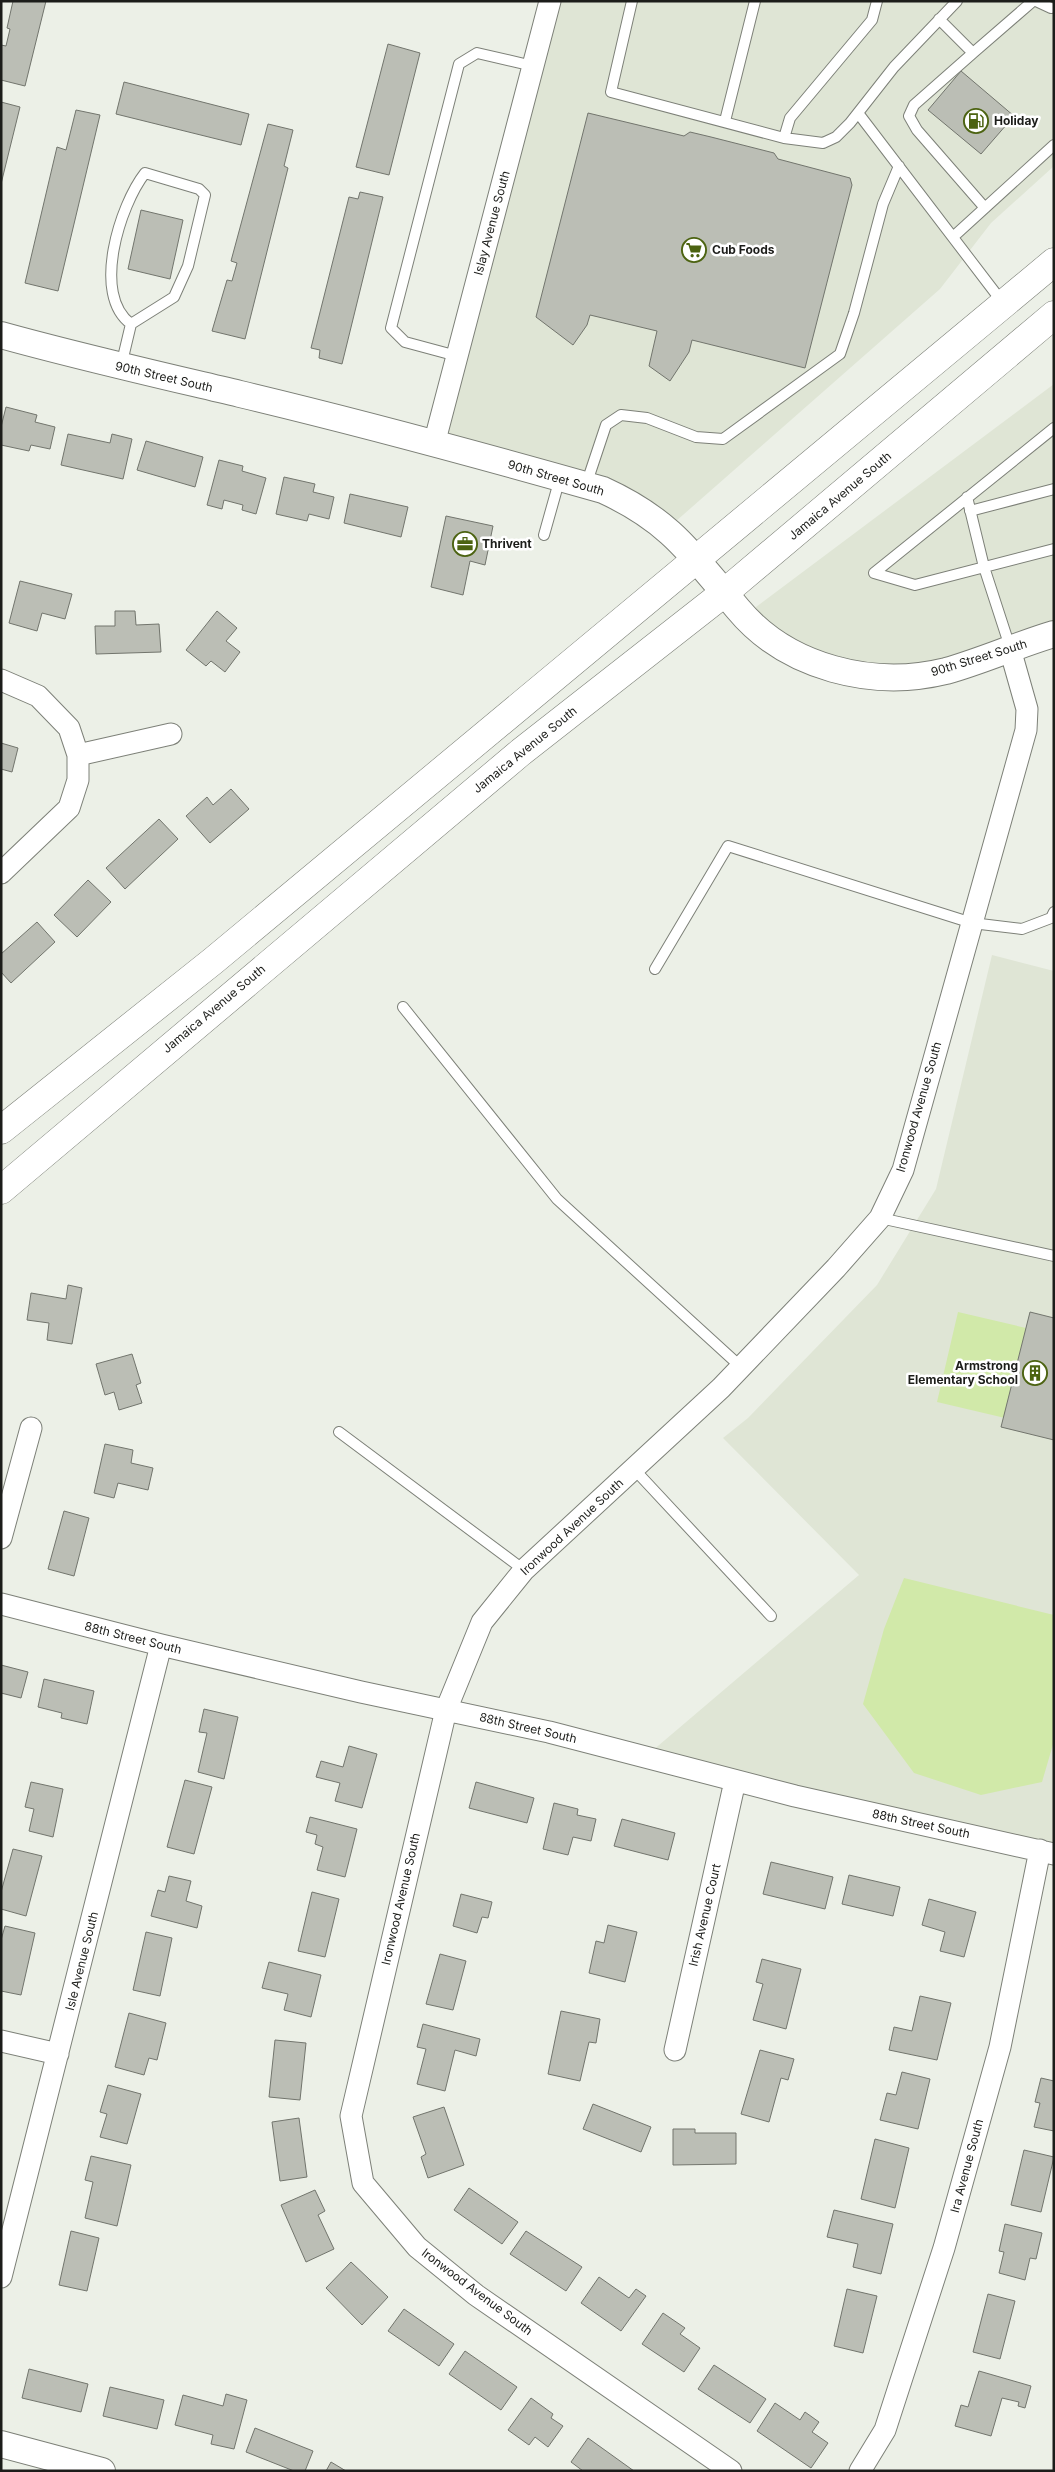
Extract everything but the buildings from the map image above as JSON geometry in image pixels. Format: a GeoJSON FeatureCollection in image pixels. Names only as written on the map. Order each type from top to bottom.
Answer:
{"type":"FeatureCollection","features":[{"type":"Feature","properties":{"kind":"main road"},"geometry":{"type":"LineString","coordinates":[[1,1130],[213,961],[1054,262]]}},
{"type":"Feature","properties":{"kind":"main road","name":"Jamaica Avenue South"},"geometry":{"type":"LineString","coordinates":[[1,1190],[521,752],[724,593],[1054,315]]}},
{"type":"Feature","properties":{"kind":"street","name":"Islay Avenue South"},"geometry":{"type":"LineString","coordinates":[[434,444],[550,1]]}},
{"type":"Feature","properties":{"kind":"street","name":"90th Street South"},"geometry":{"type":"LineString","coordinates":[[1,335],[434,444],[586,485],[629,502],[676,536],[744,616],[774,641],[825,667],[853,674],[885,678],[915,676],[946,671],[1054,634]]}},
{"type":"Feature","properties":{"kind":"street","name":"Ironwood Avenue South"},"geometry":{"type":"LineString","coordinates":[[731,2471],[476,2294],[417,2247],[363,2183],[351,2116],[446,1710],[482,1622],[524,1570],[741,1368],[836,1268],[880,1218],[902,1170],[1026,730],[1027,710],[1010,649]]}},
{"type":"Feature","properties":{"kind":"street"},"geometry":{"type":"LineString","coordinates":[[1,680],[38,696],[69,728],[78,756],[78,780],[69,808],[1,873]]}},
{"type":"Feature","properties":{"kind":"street"},"geometry":{"type":"LineString","coordinates":[[78,756],[171,734]]}},
{"type":"Feature","properties":{"kind":"street"},"geometry":{"type":"LineString","coordinates":[[1,1538],[30,1428]]}},
{"type":"Feature","properties":{"kind":"street","name":"88th Street South"},"geometry":{"type":"LineString","coordinates":[[1,1604],[161,1645],[549,1732],[795,1796],[1047,1852]]}},
{"type":"Feature","properties":{"kind":"street","name":"Isle Avenue South"},"geometry":{"type":"LineString","coordinates":[[1,2277],[161,1645]]}},
{"type":"Feature","properties":{"kind":"street","name":"Irish Avenue Court"},"geometry":{"type":"LineString","coordinates":[[675,2050],[735,1780]]}},
{"type":"Feature","properties":{"kind":"street","name":"Ira Avenue South"},"geometry":{"type":"LineString","coordinates":[[860,2471],[885,2430],[944,2248],[1000,2048],[1047,1852]]}},
{"type":"Feature","properties":{"kind":"street"},"geometry":{"type":"LineString","coordinates":[[1,2041],[58,2054]]}},
{"type":"Feature","properties":{"kind":"street"},"geometry":{"type":"LineString","coordinates":[[1,2444],[102,2471]]}},
{"type":"Feature","properties":{"kind":"lane"},"geometry":{"type":"LineString","coordinates":[[632,1],[611,92],[784,138],[823,143],[836,137],[858,113],[894,67],[957,1]]}},
{"type":"Feature","properties":{"kind":"lane"},"geometry":{"type":"LineString","coordinates":[[725,121],[755,1]]}},
{"type":"Feature","properties":{"kind":"lane"},"geometry":{"type":"LineString","coordinates":[[784,138],[790,118],[872,20],[877,1]]}},
{"type":"Feature","properties":{"kind":"lane"},"geometry":{"type":"LineString","coordinates":[[985,208],[917,130],[909,116],[914,106],[1034,1],[1053,8]]}},
{"type":"Feature","properties":{"kind":"lane"},"geometry":{"type":"LineString","coordinates":[[939,19],[973,53]]}},
{"type":"Feature","properties":{"kind":"lane"},"geometry":{"type":"LineString","coordinates":[[457,356],[405,342],[391,328],[459,64],[476,53],[533,66]]}},
{"type":"Feature","properties":{"kind":"lane"},"geometry":{"type":"LineString","coordinates":[[858,113],[1004,304]]}},
{"type":"Feature","properties":{"kind":"lane"},"geometry":{"type":"LineString","coordinates":[[953,237],[1054,145]]}},
{"type":"Feature","properties":{"kind":"lane"},"geometry":{"type":"LineString","coordinates":[[586,485],[606,424],[621,415],[647,418],[696,436],[723,439],[840,354],[854,313],[882,204],[899,166]]}},
{"type":"Feature","properties":{"kind":"lane"},"geometry":{"type":"LineString","coordinates":[[120,366],[131,324],[174,297],[188,266],[205,195],[199,189],[144,173],[134,187],[120,223],[110,270],[114,296],[124,319],[131,324]]}},
{"type":"Feature","properties":{"kind":"lane"},"geometry":{"type":"LineString","coordinates":[[1054,428],[874,573],[915,585],[1054,549]]}},
{"type":"Feature","properties":{"kind":"lane"},"geometry":{"type":"LineString","coordinates":[[544,535],[560,478]]}},
{"type":"Feature","properties":{"kind":"lane"},"geometry":{"type":"LineString","coordinates":[[970,511],[1054,489]]}},
{"type":"Feature","properties":{"kind":"lane"},"geometry":{"type":"LineString","coordinates":[[967,497],[984,567],[1010,649]]}},
{"type":"Feature","properties":{"kind":"lane"},"geometry":{"type":"LineString","coordinates":[[656,969],[728,846],[972,923],[1022,928],[1051,918],[1054,912]]}},
{"type":"Feature","properties":{"kind":"lane"},"geometry":{"type":"LineString","coordinates":[[403,1007],[557,1199],[741,1368]]}},
{"type":"Feature","properties":{"kind":"lane"},"geometry":{"type":"LineString","coordinates":[[880,1218],[1054,1256]]}},
{"type":"Feature","properties":{"kind":"lane"},"geometry":{"type":"LineString","coordinates":[[339,1432],[524,1570]]}},
{"type":"Feature","properties":{"kind":"lane"},"geometry":{"type":"LineString","coordinates":[[634,1469],[772,1616]]}},
{"type":"Feature","properties":{"kind":"shaded area"},"geometry":{"type":"Polygon","coordinates":[[[550,1],[1054,1],[1054,166],[991,223],[940,289],[667,529],[652,517],[434,444],[550,1]]]}},
{"type":"Feature","properties":{"kind":"shaded area"},"geometry":{"type":"Polygon","coordinates":[[[1054,384],[1054,634],[945,671],[853,673],[744,616],[1054,384]]]}},
{"type":"Feature","properties":{"kind":"shaded area"},"geometry":{"type":"Polygon","coordinates":[[[992,955],[1054,971],[1054,1858],[645,1757],[859,1575],[723,1438],[748,1418],[877,1285],[936,1189],[992,955]]]}},
{"type":"Feature","properties":{"kind":"green space"},"geometry":{"type":"Polygon","coordinates":[[[958,1312],[1026,1328],[1005,1418],[937,1402],[958,1312]]]}},
{"type":"Feature","properties":{"kind":"green space"},"geometry":{"type":"Polygon","coordinates":[[[904,1578],[1054,1615],[1054,1741],[1042,1782],[981,1795],[914,1773],[863,1704],[884,1629],[904,1578]]]}},
{"type":"Feature","properties":{"kind":"place","name":"Holiday"},"geometry":{"type":"Point","coordinates":[976,121]}},
{"type":"Feature","properties":{"kind":"place","name":"Cub Foods"},"geometry":{"type":"Point","coordinates":[694,250]}},
{"type":"Feature","properties":{"kind":"place","name":"Thrivent"},"geometry":{"type":"Point","coordinates":[465,544]}},
{"type":"Feature","properties":{"kind":"place","name":"Armstrong Elementary School"},"geometry":{"type":"Point","coordinates":[1035,1373]}}]}
